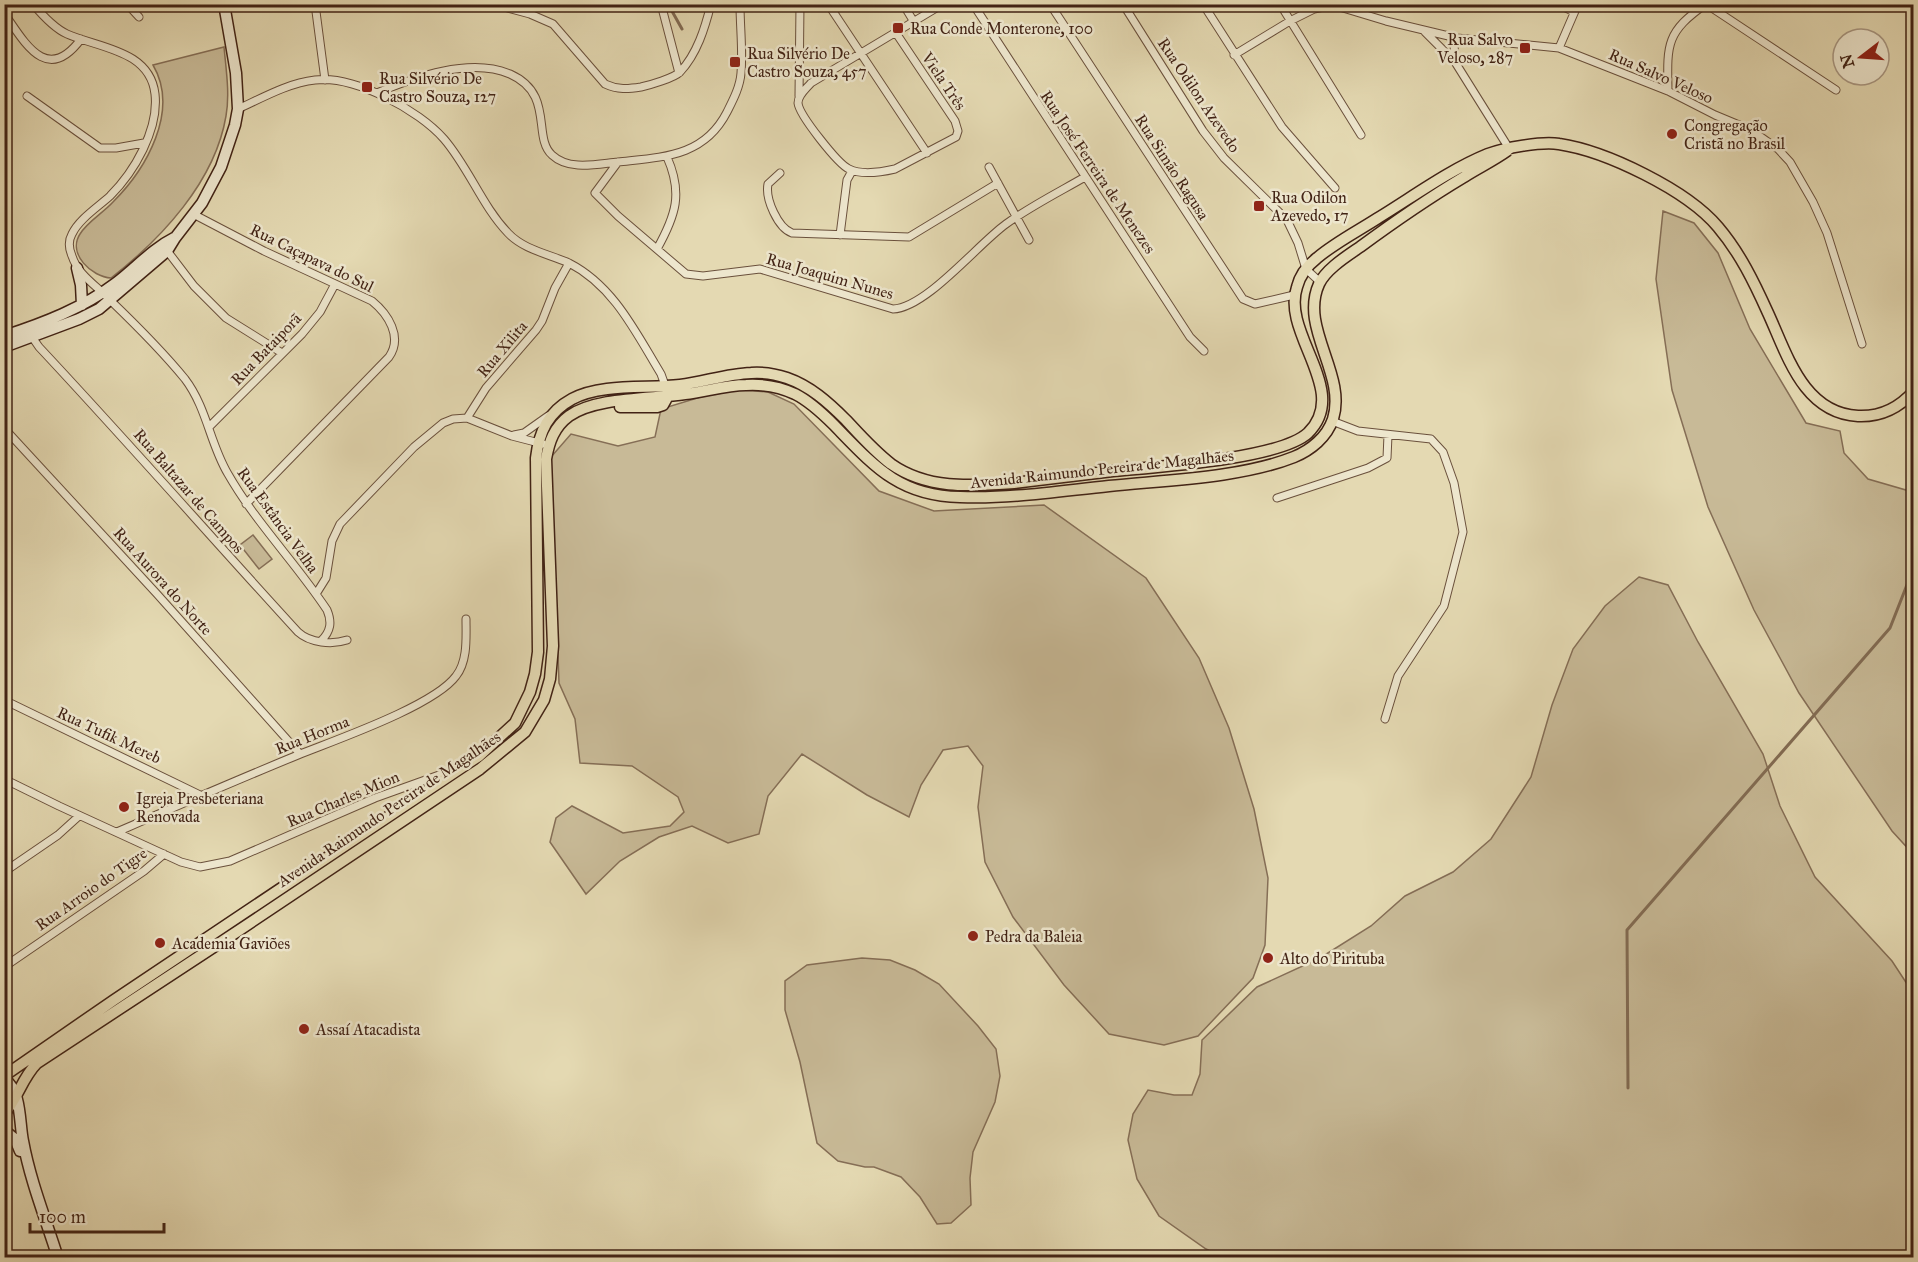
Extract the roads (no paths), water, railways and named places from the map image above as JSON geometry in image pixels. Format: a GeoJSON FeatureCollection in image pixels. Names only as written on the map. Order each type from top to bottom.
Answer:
{"type":"FeatureCollection","features":[{"type":"Feature","properties":{"kind":"main road"},"geometry":{"type":"LineString","coordinates":[[4,336],[30,333],[79,319],[165,248],[195,215],[221,167],[233,133],[238,109],[236,73],[224,4]]}},
{"type":"Feature","properties":{"kind":"main road"},"geometry":{"type":"LineString","coordinates":[[1332,421],[1335,408],[1334,392],[1320,340],[1308,304],[1304,299],[1294,295],[1306,269],[1323,253],[1432,183],[1493,152],[1553,142],[1585,149],[1631,167],[1686,198],[1702,211],[1731,243],[1746,267],[1784,351],[1799,378],[1825,406],[1844,415],[1867,416],[1884,412],[1904,402],[1914,391]]}},
{"type":"Feature","properties":{"kind":"main road"},"geometry":{"type":"LineString","coordinates":[[1320,340],[1314,301],[1320,282],[1330,271],[1379,233],[1465,176],[1510,150]]}},
{"type":"Feature","properties":{"kind":"main road"},"geometry":{"type":"LineString","coordinates":[[77,268],[82,305]]}},
{"type":"Feature","properties":{"kind":"main road","name":"Avenida Raimundo Pereira de Magalhães"},"geometry":{"type":"LineString","coordinates":[[667,391],[756,373],[791,379],[814,391],[894,466],[915,477],[938,483],[988,485],[1213,460],[1252,454],[1295,441],[1305,436],[1318,418],[1321,408],[1320,383],[1299,327],[1294,295]]}},
{"type":"Feature","properties":{"kind":"main road"},"geometry":{"type":"LineString","coordinates":[[4,347],[82,305],[107,296]]}},
{"type":"Feature","properties":{"kind":"main road","name":"Avenida Raimundo Pereira de Magalhães"},"geometry":{"type":"LineString","coordinates":[[4,1114],[16,1100],[24,1080],[37,1063],[203,955],[480,769],[525,732],[543,699],[550,679],[553,646],[543,444],[546,421],[569,400],[592,392],[667,391],[747,385],[778,388],[797,395],[812,406],[890,478],[912,489],[938,496],[962,498],[1174,480],[1258,467],[1295,456],[1312,447],[1322,438],[1332,421]]}},
{"type":"Feature","properties":{"kind":"main road","name":"Avenida Raimundo Pereira de Magalhães"},"geometry":{"type":"LineString","coordinates":[[4,1078],[431,782],[464,767],[488,750],[515,723],[530,692],[538,652],[536,458],[543,444],[567,417],[586,408],[657,407],[663,405],[667,391]]}},
{"type":"Feature","properties":{"kind":"main road"},"geometry":{"type":"LineString","coordinates":[[4,1078],[13,1088],[24,1146],[56,1257]]}},
{"type":"Feature","properties":{"kind":"main road"},"geometry":{"type":"LineString","coordinates":[[4,1130],[18,1143],[56,1257]]}},
{"type":"Feature","properties":{"kind":"street"},"geometry":{"type":"LineString","coordinates":[[33,4],[57,28],[81,39],[119,51],[140,65],[147,73],[155,94],[152,126],[122,182],[73,232],[69,247],[77,268]]}},
{"type":"Feature","properties":{"kind":"street"},"geometry":{"type":"LineString","coordinates":[[127,4],[139,17]]}},
{"type":"Feature","properties":{"kind":"street"},"geometry":{"type":"LineString","coordinates":[[315,4],[325,80]]}},
{"type":"Feature","properties":{"kind":"street"},"geometry":{"type":"LineString","coordinates":[[493,4],[530,14],[553,24],[605,84],[626,90],[648,85],[679,73],[693,53],[711,4]]}},
{"type":"Feature","properties":{"kind":"street"},"geometry":{"type":"LineString","coordinates":[[661,4],[679,73]]}},
{"type":"Feature","properties":{"kind":"street"},"geometry":{"type":"LineString","coordinates":[[377,93],[418,77],[487,67],[510,74],[522,82],[536,98],[547,147],[551,155],[565,163],[582,166],[667,157],[699,145],[711,135],[720,125],[735,96],[741,74],[740,4]]}},
{"type":"Feature","properties":{"kind":"street"},"geometry":{"type":"LineString","coordinates":[[800,4],[798,103],[836,160],[852,171],[878,171],[896,169],[927,153],[828,4]]}},
{"type":"Feature","properties":{"kind":"street"},"geometry":{"type":"LineString","coordinates":[[903,4],[914,22]]}},
{"type":"Feature","properties":{"kind":"street"},"geometry":{"type":"LineString","coordinates":[[799,96],[811,83],[943,4]]}},
{"type":"Feature","properties":{"kind":"street","name":"Rua José Ferreira de Menezes"},"geometry":{"type":"LineString","coordinates":[[973,4],[1190,337],[1204,351]]}},
{"type":"Feature","properties":{"kind":"street","name":"Rua Simão Ragusa"},"geometry":{"type":"LineString","coordinates":[[1050,4],[1243,299],[1255,304],[1294,295]]}},
{"type":"Feature","properties":{"kind":"street","name":"Rua Odilon Azevedo"},"geometry":{"type":"LineString","coordinates":[[1123,4],[1203,131],[1224,158],[1287,220],[1298,243],[1306,269],[1320,282]]}},
{"type":"Feature","properties":{"kind":"street"},"geometry":{"type":"LineString","coordinates":[[1203,4],[1282,127],[1335,188]]}},
{"type":"Feature","properties":{"kind":"street"},"geometry":{"type":"LineString","coordinates":[[1280,4],[1361,135]]}},
{"type":"Feature","properties":{"kind":"street"},"geometry":{"type":"LineString","coordinates":[[1354,4],[1359,13]]}},
{"type":"Feature","properties":{"kind":"street"},"geometry":{"type":"LineString","coordinates":[[1558,4],[1574,12]]}},
{"type":"Feature","properties":{"kind":"street"},"geometry":{"type":"LineString","coordinates":[[1559,48],[1578,4]]}},
{"type":"Feature","properties":{"kind":"street"},"geometry":{"type":"LineString","coordinates":[[1668,91],[1668,59],[1672,38],[1682,22],[1706,4],[1836,90]]}},
{"type":"Feature","properties":{"kind":"street","name":"Rua Salvo Veloso"},"geometry":{"type":"LineString","coordinates":[[1234,55],[1290,21],[1322,6],[1333,5],[1457,38],[1559,48],[1668,91],[1751,130],[1778,149],[1790,162],[1813,202],[1827,233],[1862,344]]}},
{"type":"Feature","properties":{"kind":"street"},"geometry":{"type":"LineString","coordinates":[[4,13],[28,46],[42,58],[48,60],[64,56],[81,39]]}},
{"type":"Feature","properties":{"kind":"street"},"geometry":{"type":"LineString","coordinates":[[1424,30],[1455,62],[1510,150]]}},
{"type":"Feature","properties":{"kind":"street","name":"Viela Três"},"geometry":{"type":"LineString","coordinates":[[896,33],[955,121],[958,131],[956,137],[927,153]]}},
{"type":"Feature","properties":{"kind":"street"},"geometry":{"type":"LineString","coordinates":[[1455,62],[1454,45],[1457,38]]}},
{"type":"Feature","properties":{"kind":"street"},"geometry":{"type":"LineString","coordinates":[[238,109],[298,84],[325,80],[377,93],[412,112],[444,139],[509,235],[526,246],[569,263],[598,282],[610,294],[661,374],[667,391]]}},
{"type":"Feature","properties":{"kind":"street"},"geometry":{"type":"LineString","coordinates":[[27,96],[100,147],[116,148],[144,143]]}},
{"type":"Feature","properties":{"kind":"street"},"geometry":{"type":"LineString","coordinates":[[657,249],[668,227],[677,196],[675,179],[667,157]]}},
{"type":"Feature","properties":{"kind":"street","name":"Rua Joaquim Nunes"},"geometry":{"type":"LineString","coordinates":[[618,162],[595,193],[618,216],[686,274],[703,276],[760,269],[898,309],[942,283],[987,239],[1016,217],[1085,177]]}},
{"type":"Feature","properties":{"kind":"street"},"geometry":{"type":"LineString","coordinates":[[989,167],[1029,240]]}},
{"type":"Feature","properties":{"kind":"street"},"geometry":{"type":"LineString","coordinates":[[840,235],[847,180],[852,171]]}},
{"type":"Feature","properties":{"kind":"street"},"geometry":{"type":"LineString","coordinates":[[780,173],[770,182],[767,190],[774,210],[786,230],[792,234],[909,237],[998,183]]}},
{"type":"Feature","properties":{"kind":"street","name":"Rua Caçapava do Sul"},"geometry":{"type":"LineString","coordinates":[[195,215],[372,301],[382,309],[393,328],[394,345],[389,357],[246,504]]}},
{"type":"Feature","properties":{"kind":"street"},"geometry":{"type":"LineString","coordinates":[[165,248],[194,286],[226,318],[282,352]]}},
{"type":"Feature","properties":{"kind":"street","name":"Rua Xilita"},"geometry":{"type":"LineString","coordinates":[[465,418],[486,388],[536,330],[569,263]]}},
{"type":"Feature","properties":{"kind":"street","name":"Rua Estância Velha"},"geometry":{"type":"LineString","coordinates":[[77,268],[107,296],[184,378],[198,399],[221,461],[246,504],[327,610],[331,624],[327,635],[321,641]]}},
{"type":"Feature","properties":{"kind":"street","name":"Rua Bataiporã"},"geometry":{"type":"LineString","coordinates":[[209,427],[302,334],[320,312],[335,284]]}},
{"type":"Feature","properties":{"kind":"street","name":"Rua Baltazar de Campos"},"geometry":{"type":"LineString","coordinates":[[30,333],[298,632],[307,639],[334,642],[347,640]]}},
{"type":"Feature","properties":{"kind":"street"},"geometry":{"type":"LineString","coordinates":[[512,436],[524,433],[556,410]]}},
{"type":"Feature","properties":{"kind":"street"},"geometry":{"type":"LineString","coordinates":[[316,594],[326,578],[332,541],[340,524],[422,440],[443,423],[465,418],[512,436],[543,444]]}},
{"type":"Feature","properties":{"kind":"street"},"geometry":{"type":"LineString","coordinates":[[1332,421],[1358,431],[1431,439],[1443,452],[1454,483],[1463,532],[1444,606],[1398,676],[1385,719]]}},
{"type":"Feature","properties":{"kind":"street","name":"Rua Aurora do Norte"},"geometry":{"type":"LineString","coordinates":[[4,428],[180,619],[300,754]]}},
{"type":"Feature","properties":{"kind":"street"},"geometry":{"type":"LineString","coordinates":[[1277,498],[1368,468],[1387,458],[1388,435]]}},
{"type":"Feature","properties":{"kind":"street","name":"Rua Horma"},"geometry":{"type":"LineString","coordinates":[[117,832],[423,702],[457,676],[466,645],[466,619]]}},
{"type":"Feature","properties":{"kind":"street","name":"Rua Tufik Mereb"},"geometry":{"type":"LineString","coordinates":[[4,700],[202,796]]}},
{"type":"Feature","properties":{"kind":"street","name":"Rua Charles Mion"},"geometry":{"type":"LineString","coordinates":[[4,778],[79,816],[191,866],[200,867],[220,864],[375,798],[431,782]]}},
{"type":"Feature","properties":{"kind":"street"},"geometry":{"type":"LineString","coordinates":[[4,872],[58,835],[79,816]]}},
{"type":"Feature","properties":{"kind":"street","name":"Rua Arroio do Tigre"},"geometry":{"type":"LineString","coordinates":[[4,967],[144,871],[164,854]]}},
{"type":"Feature","properties":{"kind":"waterway"},"geometry":{"type":"LineString","coordinates":[[668,4],[682,29]]}},
{"type":"Feature","properties":{"kind":"waterway"},"geometry":{"type":"LineString","coordinates":[[1628,1088],[1627,930],[1890,628],[1914,567]]}},
{"type":"Feature","properties":{"kind":"place","name":"Rua Conde Monterone, 100"},"geometry":{"type":"Point","coordinates":[898,28]}},
{"type":"Feature","properties":{"kind":"place","name":"Rua Salvo Veloso, 287"},"geometry":{"type":"Point","coordinates":[1525,48]}},
{"type":"Feature","properties":{"kind":"place","name":"Rua Silvério De Castro Souza, 457"},"geometry":{"type":"Point","coordinates":[735,62]}},
{"type":"Feature","properties":{"kind":"place","name":"Rua Silvério De Castro Souza, 127"},"geometry":{"type":"Point","coordinates":[367,87]}},
{"type":"Feature","properties":{"kind":"place","name":"Congregação Cristã no Brasil"},"geometry":{"type":"Point","coordinates":[1672,134]}},
{"type":"Feature","properties":{"kind":"place","name":"Rua Odilon Azevedo, 17"},"geometry":{"type":"Point","coordinates":[1259,206]}},
{"type":"Feature","properties":{"kind":"place","name":"Igreja Presbeteriana Renovada"},"geometry":{"type":"Point","coordinates":[124,807]}},
{"type":"Feature","properties":{"kind":"place","name":"Pedra da Baleia"},"geometry":{"type":"Point","coordinates":[973,936]}},
{"type":"Feature","properties":{"kind":"place","name":"Academia Gaviões"},"geometry":{"type":"Point","coordinates":[160,943]}},
{"type":"Feature","properties":{"kind":"place","name":"Alto do Pirituba"},"geometry":{"type":"Point","coordinates":[1268,958]}},
{"type":"Feature","properties":{"kind":"place","name":"Assaí Atacadista"},"geometry":{"type":"Point","coordinates":[304,1029]}}]}
